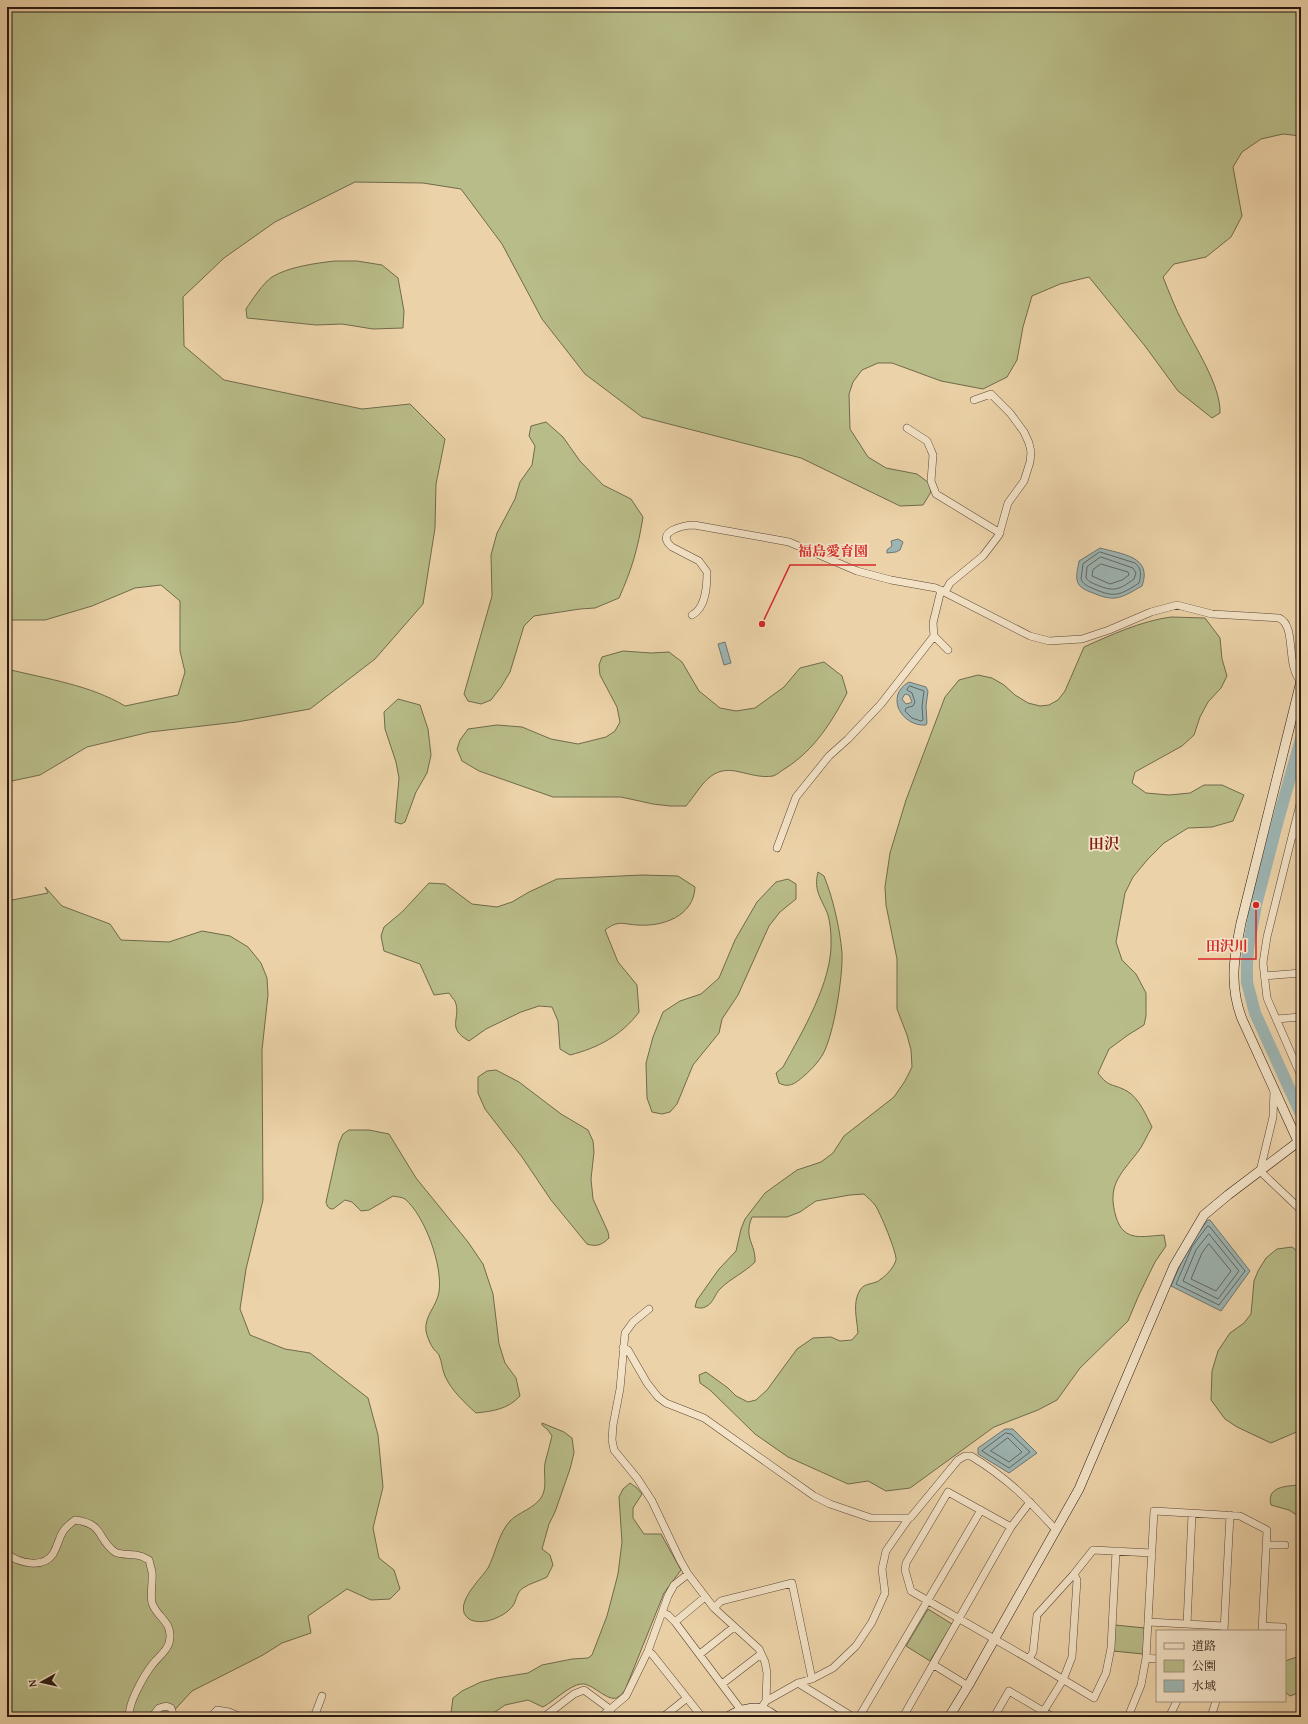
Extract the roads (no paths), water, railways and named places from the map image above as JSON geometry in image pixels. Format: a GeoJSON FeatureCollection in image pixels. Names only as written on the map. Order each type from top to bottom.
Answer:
{"type":"FeatureCollection","features":[{"type":"Feature","properties":{"kind":"street"},"geometry":{"type":"LineString","coordinates":[[948,650],[934,636],[933,622],[943,591],[950,583],[986,553],[1000,533],[1008,503],[1024,481],[1032,452],[1024,432],[998,400],[991,394],[974,400]]}},
{"type":"Feature","properties":{"kind":"street"},"geometry":{"type":"LineString","coordinates":[[907,428],[927,441],[931,450],[933,455],[931,481],[936,494],[1000,533]]}},
{"type":"Feature","properties":{"kind":"street"},"geometry":{"type":"LineString","coordinates":[[692,615],[697,612],[706,595],[707,572],[699,561],[672,547],[668,544],[667,539],[668,533],[671,530],[686,525],[720,528],[789,542],[858,571],[891,580],[943,591],[1030,636],[1049,641],[1076,639],[1096,635],[1151,612],[1177,605],[1198,609],[1212,614],[1279,618],[1283,620],[1288,627],[1292,664],[1297,678],[1301,681],[1298,701],[1241,923],[1234,956],[1233,972],[1236,1004],[1300,1145],[1260,1171],[1204,1215],[1183,1248],[1079,1489],[949,1717]]}},
{"type":"Feature","properties":{"kind":"street"},"geometry":{"type":"LineString","coordinates":[[777,848],[796,797],[829,756],[848,740],[881,704],[934,636]]}},
{"type":"Feature","properties":{"kind":"street"},"geometry":{"type":"LineString","coordinates":[[1301,800],[1267,936],[1263,963],[1267,998],[1301,1076]]}},
{"type":"Feature","properties":{"kind":"street"},"geometry":{"type":"LineString","coordinates":[[1293,833],[1301,835]]}},
{"type":"Feature","properties":{"kind":"street"},"geometry":{"type":"LineString","coordinates":[[1264,976],[1301,973]]}},
{"type":"Feature","properties":{"kind":"street"},"geometry":{"type":"LineString","coordinates":[[1276,1019],[1301,1017]]}},
{"type":"Feature","properties":{"kind":"street"},"geometry":{"type":"LineString","coordinates":[[1260,1171],[1273,1117],[1274,1090]]}},
{"type":"Feature","properties":{"kind":"street"},"geometry":{"type":"LineString","coordinates":[[1260,1171],[1301,1210]]}},
{"type":"Feature","properties":{"kind":"street"},"geometry":{"type":"LineString","coordinates":[[649,1309],[633,1322],[625,1333],[620,1389],[612,1440],[614,1450],[637,1478],[652,1501],[688,1574],[714,1608],[761,1654],[765,1662],[766,1673],[764,1705],[756,1717]]}},
{"type":"Feature","properties":{"kind":"street"},"geometry":{"type":"LineString","coordinates":[[624,1347],[628,1350],[647,1383],[658,1397],[666,1403],[704,1418],[814,1496],[830,1504],[871,1518],[909,1518]]}},
{"type":"Feature","properties":{"kind":"street"},"geometry":{"type":"LineString","coordinates":[[728,1717],[734,1712],[764,1705],[798,1683],[812,1679],[833,1668],[856,1646],[872,1622],[884,1593],[882,1569],[886,1551],[909,1518],[948,1470],[958,1460],[965,1456],[971,1456],[1006,1479],[1056,1530]]}},
{"type":"Feature","properties":{"kind":"street"},"geometry":{"type":"LineString","coordinates":[[1011,1527],[948,1492],[906,1563],[905,1570],[911,1591],[1094,1698],[1106,1673],[1112,1631],[1116,1551]]}},
{"type":"Feature","properties":{"kind":"street"},"geometry":{"type":"LineString","coordinates":[[903,1717],[934,1665],[1011,1527],[1030,1502]]}},
{"type":"Feature","properties":{"kind":"street"},"geometry":{"type":"LineString","coordinates":[[859,1717],[981,1510]]}},
{"type":"Feature","properties":{"kind":"street"},"geometry":{"type":"LineString","coordinates":[[1128,1717],[1141,1685],[1146,1658],[1154,1511],[1240,1516],[1267,1530],[1262,1629],[1283,1627]]}},
{"type":"Feature","properties":{"kind":"street"},"geometry":{"type":"LineString","coordinates":[[1187,1624],[1192,1514]]}},
{"type":"Feature","properties":{"kind":"street"},"geometry":{"type":"LineString","coordinates":[[1148,1622],[1187,1624],[1224,1629],[1230,1515]]}},
{"type":"Feature","properties":{"kind":"street"},"geometry":{"type":"LineString","coordinates":[[7,1554],[14,1560],[25,1563],[45,1560],[52,1554],[64,1528],[75,1520],[86,1521],[96,1527],[107,1544],[116,1553],[141,1556],[149,1560],[152,1571],[152,1602],[155,1609],[167,1622],[170,1637],[165,1651],[152,1665],[133,1699],[129,1713],[130,1717]]}},
{"type":"Feature","properties":{"kind":"street"},"geometry":{"type":"LineString","coordinates":[[1266,1546],[1286,1545]]}},
{"type":"Feature","properties":{"kind":"street"},"geometry":{"type":"LineString","coordinates":[[1029,1659],[1033,1652],[1037,1615],[1074,1574],[1093,1550],[1152,1553]]}},
{"type":"Feature","properties":{"kind":"street"},"geometry":{"type":"LineString","coordinates":[[601,1717],[626,1696],[648,1652],[668,1596],[674,1585],[688,1574]]}},
{"type":"Feature","properties":{"kind":"street"},"geometry":{"type":"LineString","coordinates":[[1041,1714],[1063,1680],[1072,1657],[1077,1580],[1074,1574]]}},
{"type":"Feature","properties":{"kind":"street"},"geometry":{"type":"LineString","coordinates":[[714,1608],[721,1601],[792,1583],[812,1679]]}},
{"type":"Feature","properties":{"kind":"street"},"geometry":{"type":"LineString","coordinates":[[675,1622],[705,1597]]}},
{"type":"Feature","properties":{"kind":"street"},"geometry":{"type":"LineString","coordinates":[[663,1613],[668,1615],[675,1622],[741,1710]]}},
{"type":"Feature","properties":{"kind":"street"},"geometry":{"type":"LineString","coordinates":[[700,1654],[734,1627]]}},
{"type":"Feature","properties":{"kind":"street"},"geometry":{"type":"LineString","coordinates":[[648,1652],[652,1654],[702,1717]]}},
{"type":"Feature","properties":{"kind":"street"},"geometry":{"type":"LineString","coordinates":[[722,1684],[761,1654]]}},
{"type":"Feature","properties":{"kind":"street"},"geometry":{"type":"LineString","coordinates":[[1146,1658],[1156,1659]]}},
{"type":"Feature","properties":{"kind":"street"},"geometry":{"type":"LineString","coordinates":[[934,1665],[968,1686]]}},
{"type":"Feature","properties":{"kind":"street"},"geometry":{"type":"LineString","coordinates":[[798,1683],[853,1717]]}},
{"type":"Feature","properties":{"kind":"street"},"geometry":{"type":"LineString","coordinates":[[544,1717],[574,1694],[584,1690],[611,1710]]}},
{"type":"Feature","properties":{"kind":"street"},"geometry":{"type":"LineString","coordinates":[[994,1717],[1009,1691],[1041,1714],[1053,1717]]}},
{"type":"Feature","properties":{"kind":"street"},"geometry":{"type":"LineString","coordinates":[[314,1717],[322,1696]]}},
{"type":"Feature","properties":{"kind":"street"},"geometry":{"type":"LineString","coordinates":[[663,1717],[687,1698]]}},
{"type":"Feature","properties":{"kind":"street"},"geometry":{"type":"LineString","coordinates":[[1169,1717],[1176,1702]]}},
{"type":"Feature","properties":{"kind":"street"},"geometry":{"type":"LineString","coordinates":[[1211,1717],[1216,1702]]}},
{"type":"Feature","properties":{"kind":"street"},"geometry":{"type":"LineString","coordinates":[[764,1705],[776,1717]]}},
{"type":"Feature","properties":{"kind":"street"},"geometry":{"type":"LineString","coordinates":[[152,1717],[159,1708],[166,1706],[171,1708],[174,1717]]}},
{"type":"Feature","properties":{"kind":"street"},"geometry":{"type":"LineString","coordinates":[[211,1717],[217,1710],[222,1710],[241,1717]]}},
{"type":"Feature","properties":{"kind":"water"},"geometry":{"type":"Polygon","coordinates":[[[898,539],[903,542],[900,550],[887,553],[887,550],[892,546],[891,541],[898,539]]]}},
{"type":"Feature","properties":{"kind":"water"},"geometry":{"type":"Polygon","coordinates":[[[1100,548],[1125,555],[1139,562],[1143,568],[1144,576],[1142,586],[1124,596],[1113,598],[1101,596],[1081,587],[1077,578],[1079,561],[1100,548]]]}},
{"type":"Feature","properties":{"kind":"water"},"geometry":{"type":"Polygon","coordinates":[[[725,642],[731,663],[724,665],[718,644],[725,642]]]}},
{"type":"Feature","properties":{"kind":"water"},"geometry":{"type":"Polygon","coordinates":[[[909,682],[926,687],[928,691],[926,725],[917,724],[910,721],[903,716],[899,710],[897,702],[898,695],[902,688],[909,682]],[[905,694],[902,699],[906,704],[912,702],[909,695],[905,694]]]}},
{"type":"Feature","properties":{"kind":"water"},"geometry":{"type":"Polygon","coordinates":[[[1208,1220],[1210,1220],[1250,1271],[1221,1311],[1171,1286],[1189,1245],[1208,1220]]]}},
{"type":"Feature","properties":{"kind":"water"},"geometry":{"type":"Polygon","coordinates":[[[1005,1429],[1013,1429],[1037,1453],[1009,1473],[978,1454],[978,1448],[1005,1429]]]}},
{"type":"Feature","properties":{"kind":"waterway"},"geometry":{"type":"LineString","coordinates":[[1301,739],[1256,905],[1248,949],[1247,965],[1247,982],[1255,1013],[1301,1114]]}},
{"type":"Feature","properties":{"kind":"place","name":"福島愛育園"},"geometry":{"type":"Point","coordinates":[762,624]}},
{"type":"Feature","properties":{"kind":"place","name":"田沢川"},"geometry":{"type":"Point","coordinates":[1256,905]}},
{"type":"Feature","properties":{"kind":"district","name":"田沢"},"geometry":{"type":"Point","coordinates":[1104,844]}}]}
